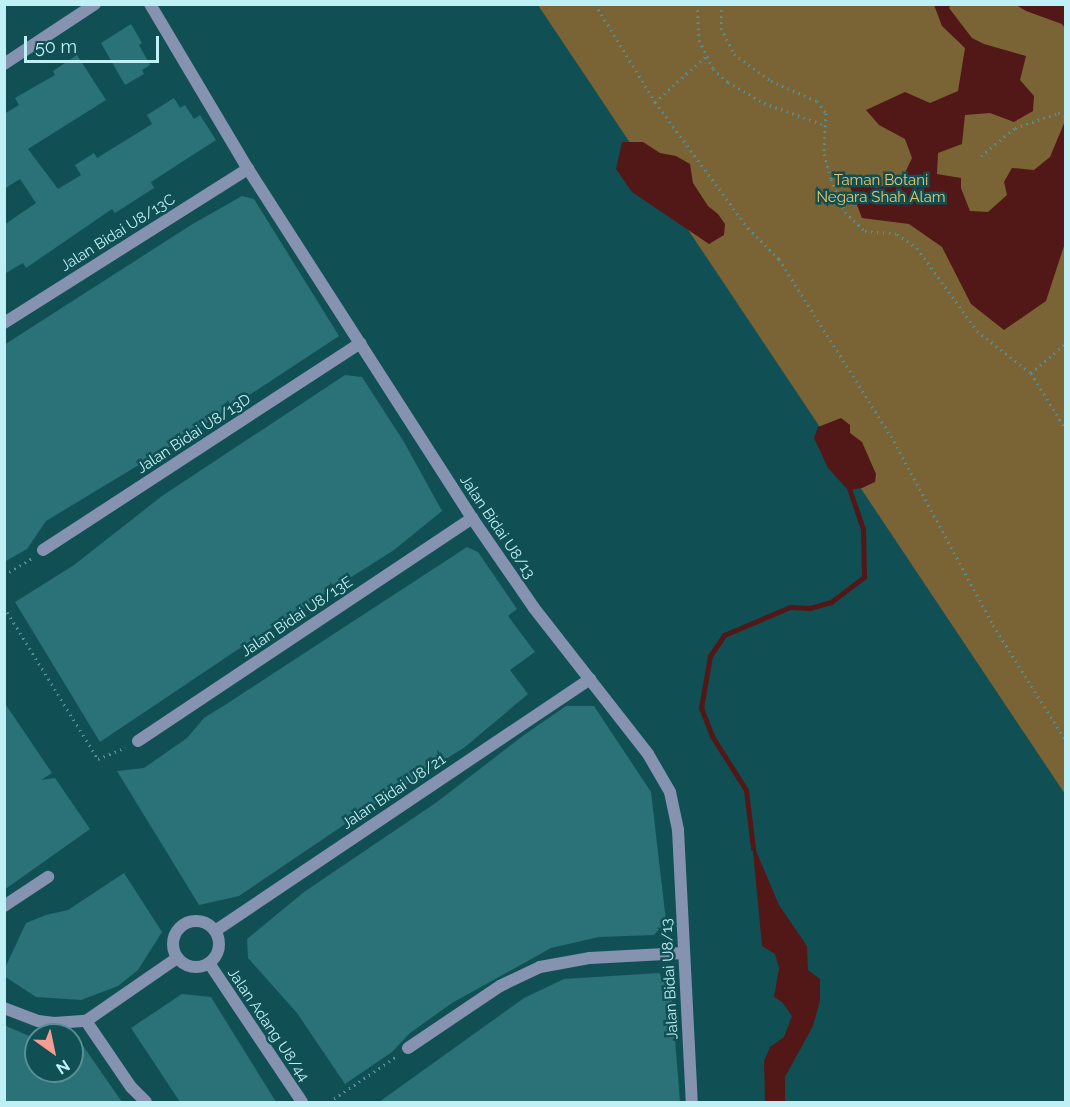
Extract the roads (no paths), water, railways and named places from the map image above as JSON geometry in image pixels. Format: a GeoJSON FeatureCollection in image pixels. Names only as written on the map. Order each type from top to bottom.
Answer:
{"type":"FeatureCollection","features":[{"type":"Feature","properties":{"kind":"street"},"geometry":{"type":"LineString","coordinates":[[4,64],[95,4]]}},
{"type":"Feature","properties":{"kind":"street","name":"Jalan Bidai U8/13"},"geometry":{"type":"LineString","coordinates":[[150,4],[248,169],[472,518],[534,608],[652,759],[670,792],[678,830],[692,1102]]}},
{"type":"Feature","properties":{"kind":"street","name":"Jalan Bidai U8/13C"},"geometry":{"type":"LineString","coordinates":[[4,323],[248,169]]}},
{"type":"Feature","properties":{"kind":"street","name":"Jalan Bidai U8/13D"},"geometry":{"type":"LineString","coordinates":[[43,550],[360,343]]}},
{"type":"Feature","properties":{"kind":"street","name":"Jalan Bidai U8/13E"},"geometry":{"type":"LineString","coordinates":[[138,741],[472,518]]}},
{"type":"Feature","properties":{"kind":"street","name":"Jalan Bidai U8/21"},"geometry":{"type":"LineString","coordinates":[[215,931],[590,679]]}},
{"type":"Feature","properties":{"kind":"street"},"geometry":{"type":"LineString","coordinates":[[4,906],[48,878]]}},
{"type":"Feature","properties":{"kind":"street"},"geometry":{"type":"LineString","coordinates":[[196,921],[203,922],[215,931],[219,945],[215,958],[209,963],[196,968],[189,967],[177,958],[173,945],[174,938],[182,926],[196,921]]}},
{"type":"Feature","properties":{"kind":"street"},"geometry":{"type":"LineString","coordinates":[[408,1048],[500,986],[540,968],[590,958],[683,953]]}},
{"type":"Feature","properties":{"kind":"street"},"geometry":{"type":"LineString","coordinates":[[4,1008],[38,1021],[54,1023],[86,1021],[177,958]]}},
{"type":"Feature","properties":{"kind":"street","name":"Jalan Adang U8/44"},"geometry":{"type":"LineString","coordinates":[[209,963],[302,1102]]}},
{"type":"Feature","properties":{"kind":"street"},"geometry":{"type":"LineString","coordinates":[[86,1021],[131,1087],[146,1102]]}},
{"type":"Feature","properties":{"kind":"waterway"},"geometry":{"type":"LineString","coordinates":[[753,848],[746,790],[712,736],[701,708],[710,656],[724,635],[790,607],[810,608],[831,602],[864,577],[863,529],[848,485]]}},
{"type":"Feature","properties":{"kind":"park label","name":"Taman Botani Negara Shah Alam"},"geometry":{"type":"Point","coordinates":[881,188]}}]}
